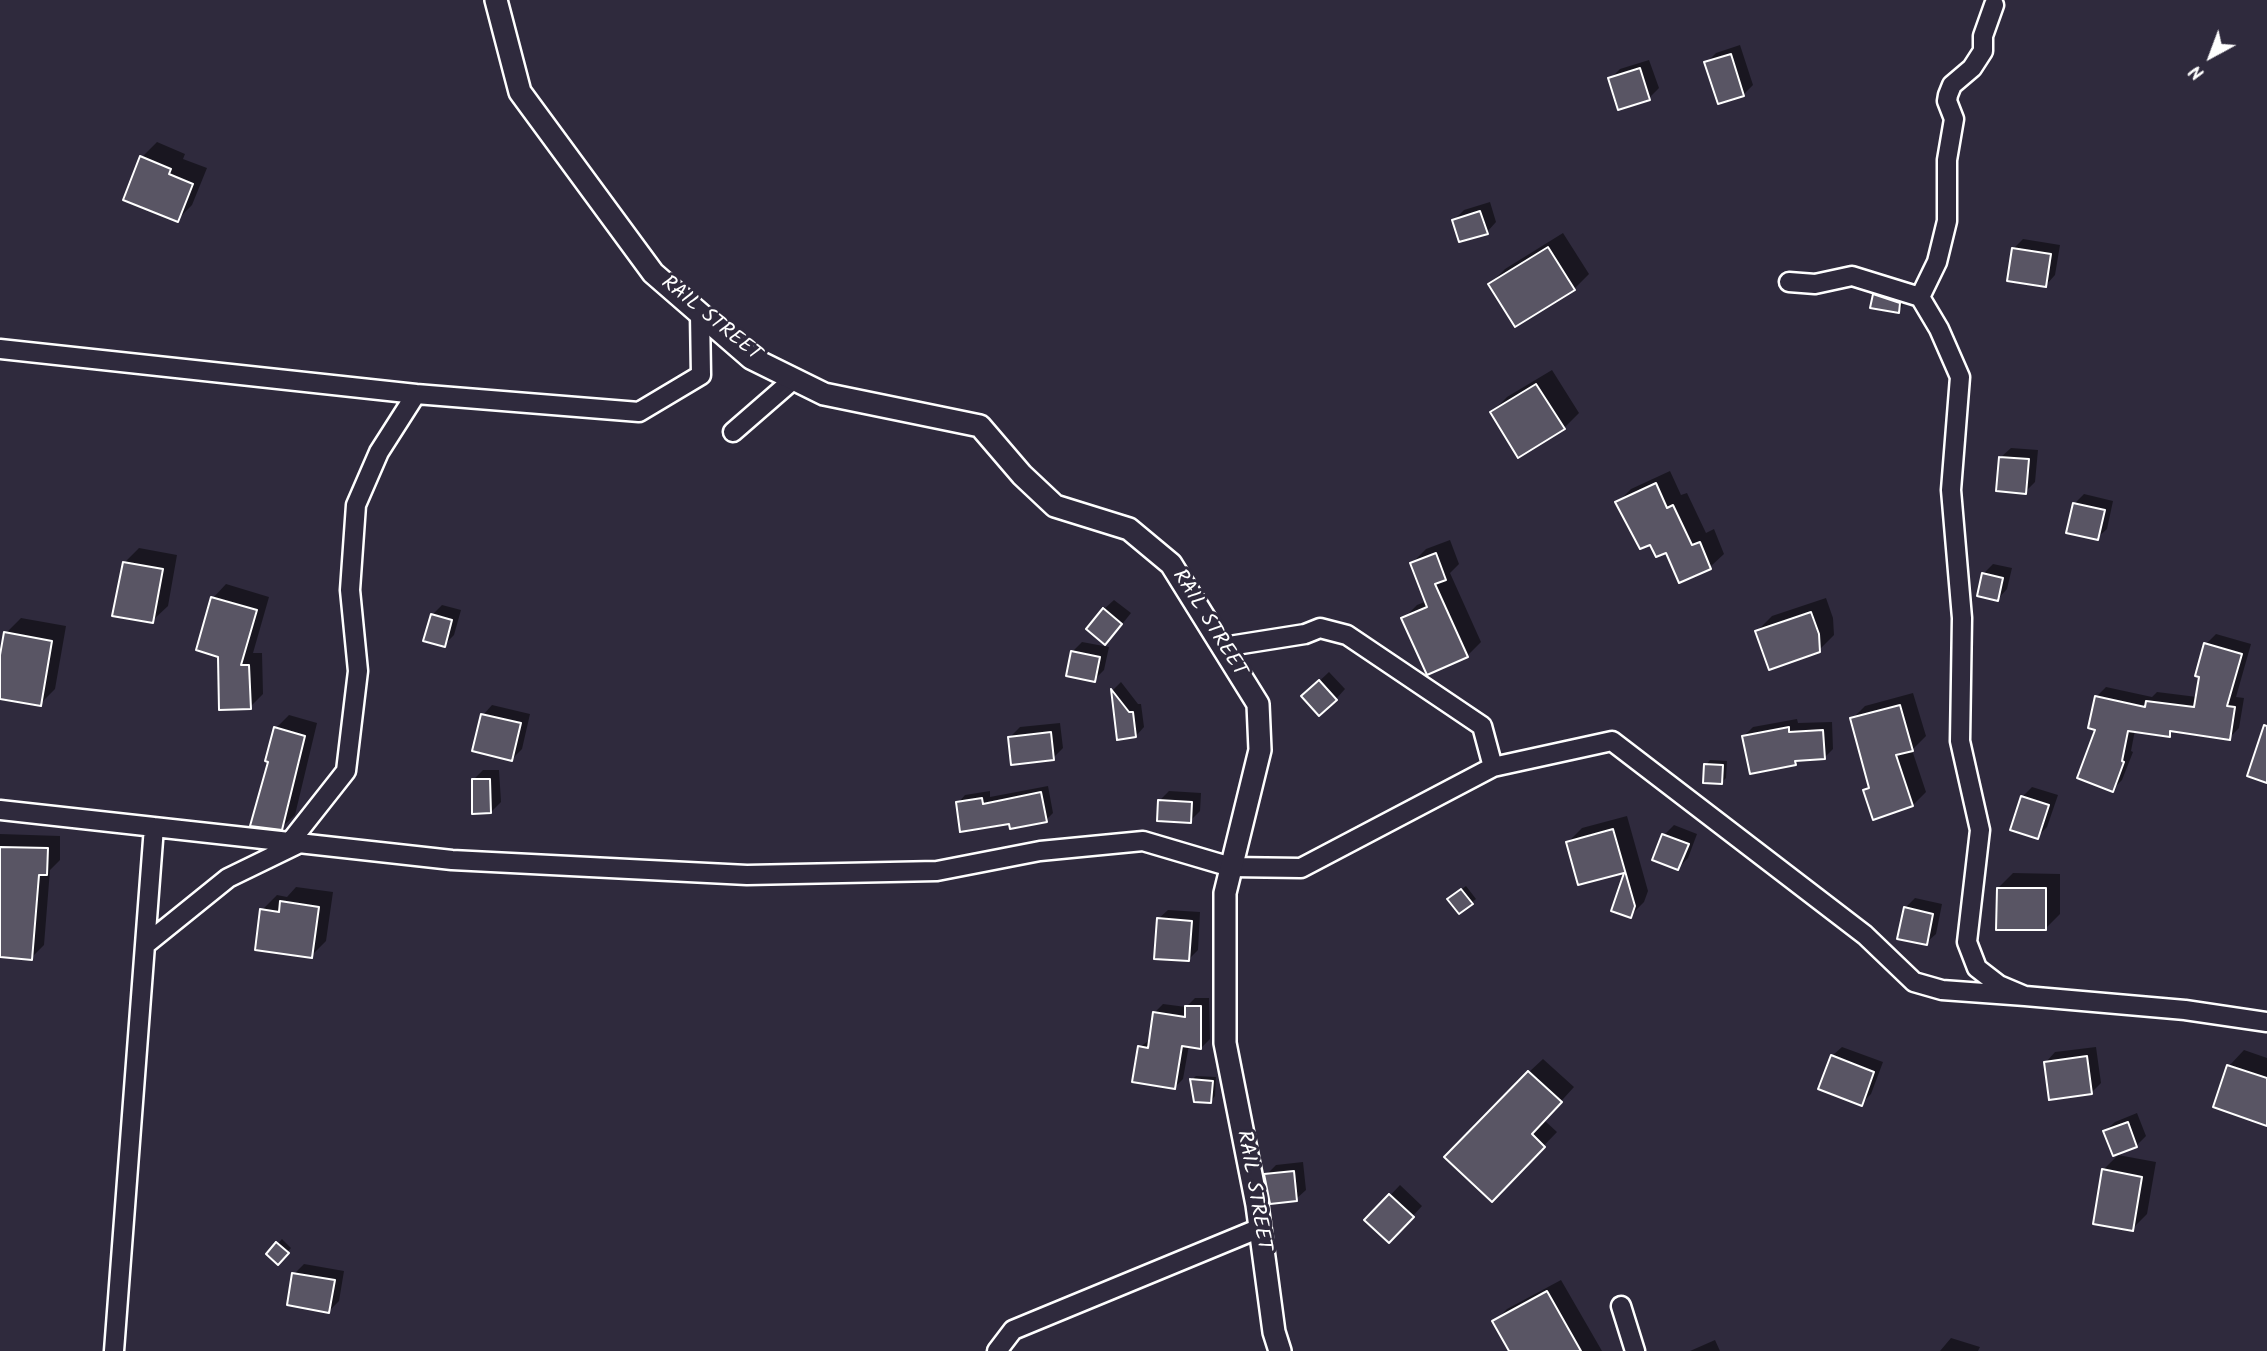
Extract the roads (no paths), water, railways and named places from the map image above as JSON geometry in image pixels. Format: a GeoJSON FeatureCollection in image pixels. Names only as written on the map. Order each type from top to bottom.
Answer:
{"type":"FeatureCollection","features":[{"type":"Feature","properties":{"kind":"street","name":"RAIL STREET"},"geometry":{"type":"LineString","coordinates":[[496,0],[520,92],[653,273],[751,358],[824,394],[980,426],[1022,475],[1055,506],[1129,529],[1171,564],[1258,704],[1259,750],[1225,893],[1225,1043],[1260,1228],[1274,1332],[1280,1351]]}},
{"type":"Feature","properties":{"kind":"street"},"geometry":{"type":"LineString","coordinates":[[1920,297],[1937,262],[1947,221],[1947,160],[1954,119],[1947,101],[1948,95],[1952,85],[1972,68],[1983,51],[1983,36],[1994,5]]}},
{"type":"Feature","properties":{"kind":"street"},"geometry":{"type":"LineString","coordinates":[[1788,282],[1815,284],[1852,276],[1920,297],[1939,329],[1959,377],[1951,490],[1962,618],[1960,741],[1980,830],[1967,942],[1977,968],[1999,985],[2025,996]]}},
{"type":"Feature","properties":{"kind":"street"},"geometry":{"type":"LineString","coordinates":[[0,349],[416,394],[639,412],[701,375],[701,314]]}},
{"type":"Feature","properties":{"kind":"street"},"geometry":{"type":"LineString","coordinates":[[733,432],[794,379]]}},
{"type":"Feature","properties":{"kind":"street"},"geometry":{"type":"LineString","coordinates":[[145,945],[228,878],[295,842],[345,771],[358,671],[350,590],[356,505],[379,452],[416,394]]}},
{"type":"Feature","properties":{"kind":"street"},"geometry":{"type":"LineString","coordinates":[[1223,647],[1305,634],[1320,628],[1347,635],[1482,726],[1493,767]]}},
{"type":"Feature","properties":{"kind":"street"},"geometry":{"type":"LineString","coordinates":[[0,810],[452,860],[747,874],[937,871],[1040,851],[1143,841],[1231,867],[1301,868],[1493,767],[1612,741],[1865,935],[1914,982],[1942,990],[2185,1010],[2267,1021]]}},
{"type":"Feature","properties":{"kind":"street"},"geometry":{"type":"LineString","coordinates":[[114,1351],[154,827]]}},
{"type":"Feature","properties":{"kind":"street"},"geometry":{"type":"LineString","coordinates":[[997,1351],[1013,1330],[1260,1228]]}},
{"type":"Feature","properties":{"kind":"street"},"geometry":{"type":"LineString","coordinates":[[1621,1306],[1636,1351]]}}]}
